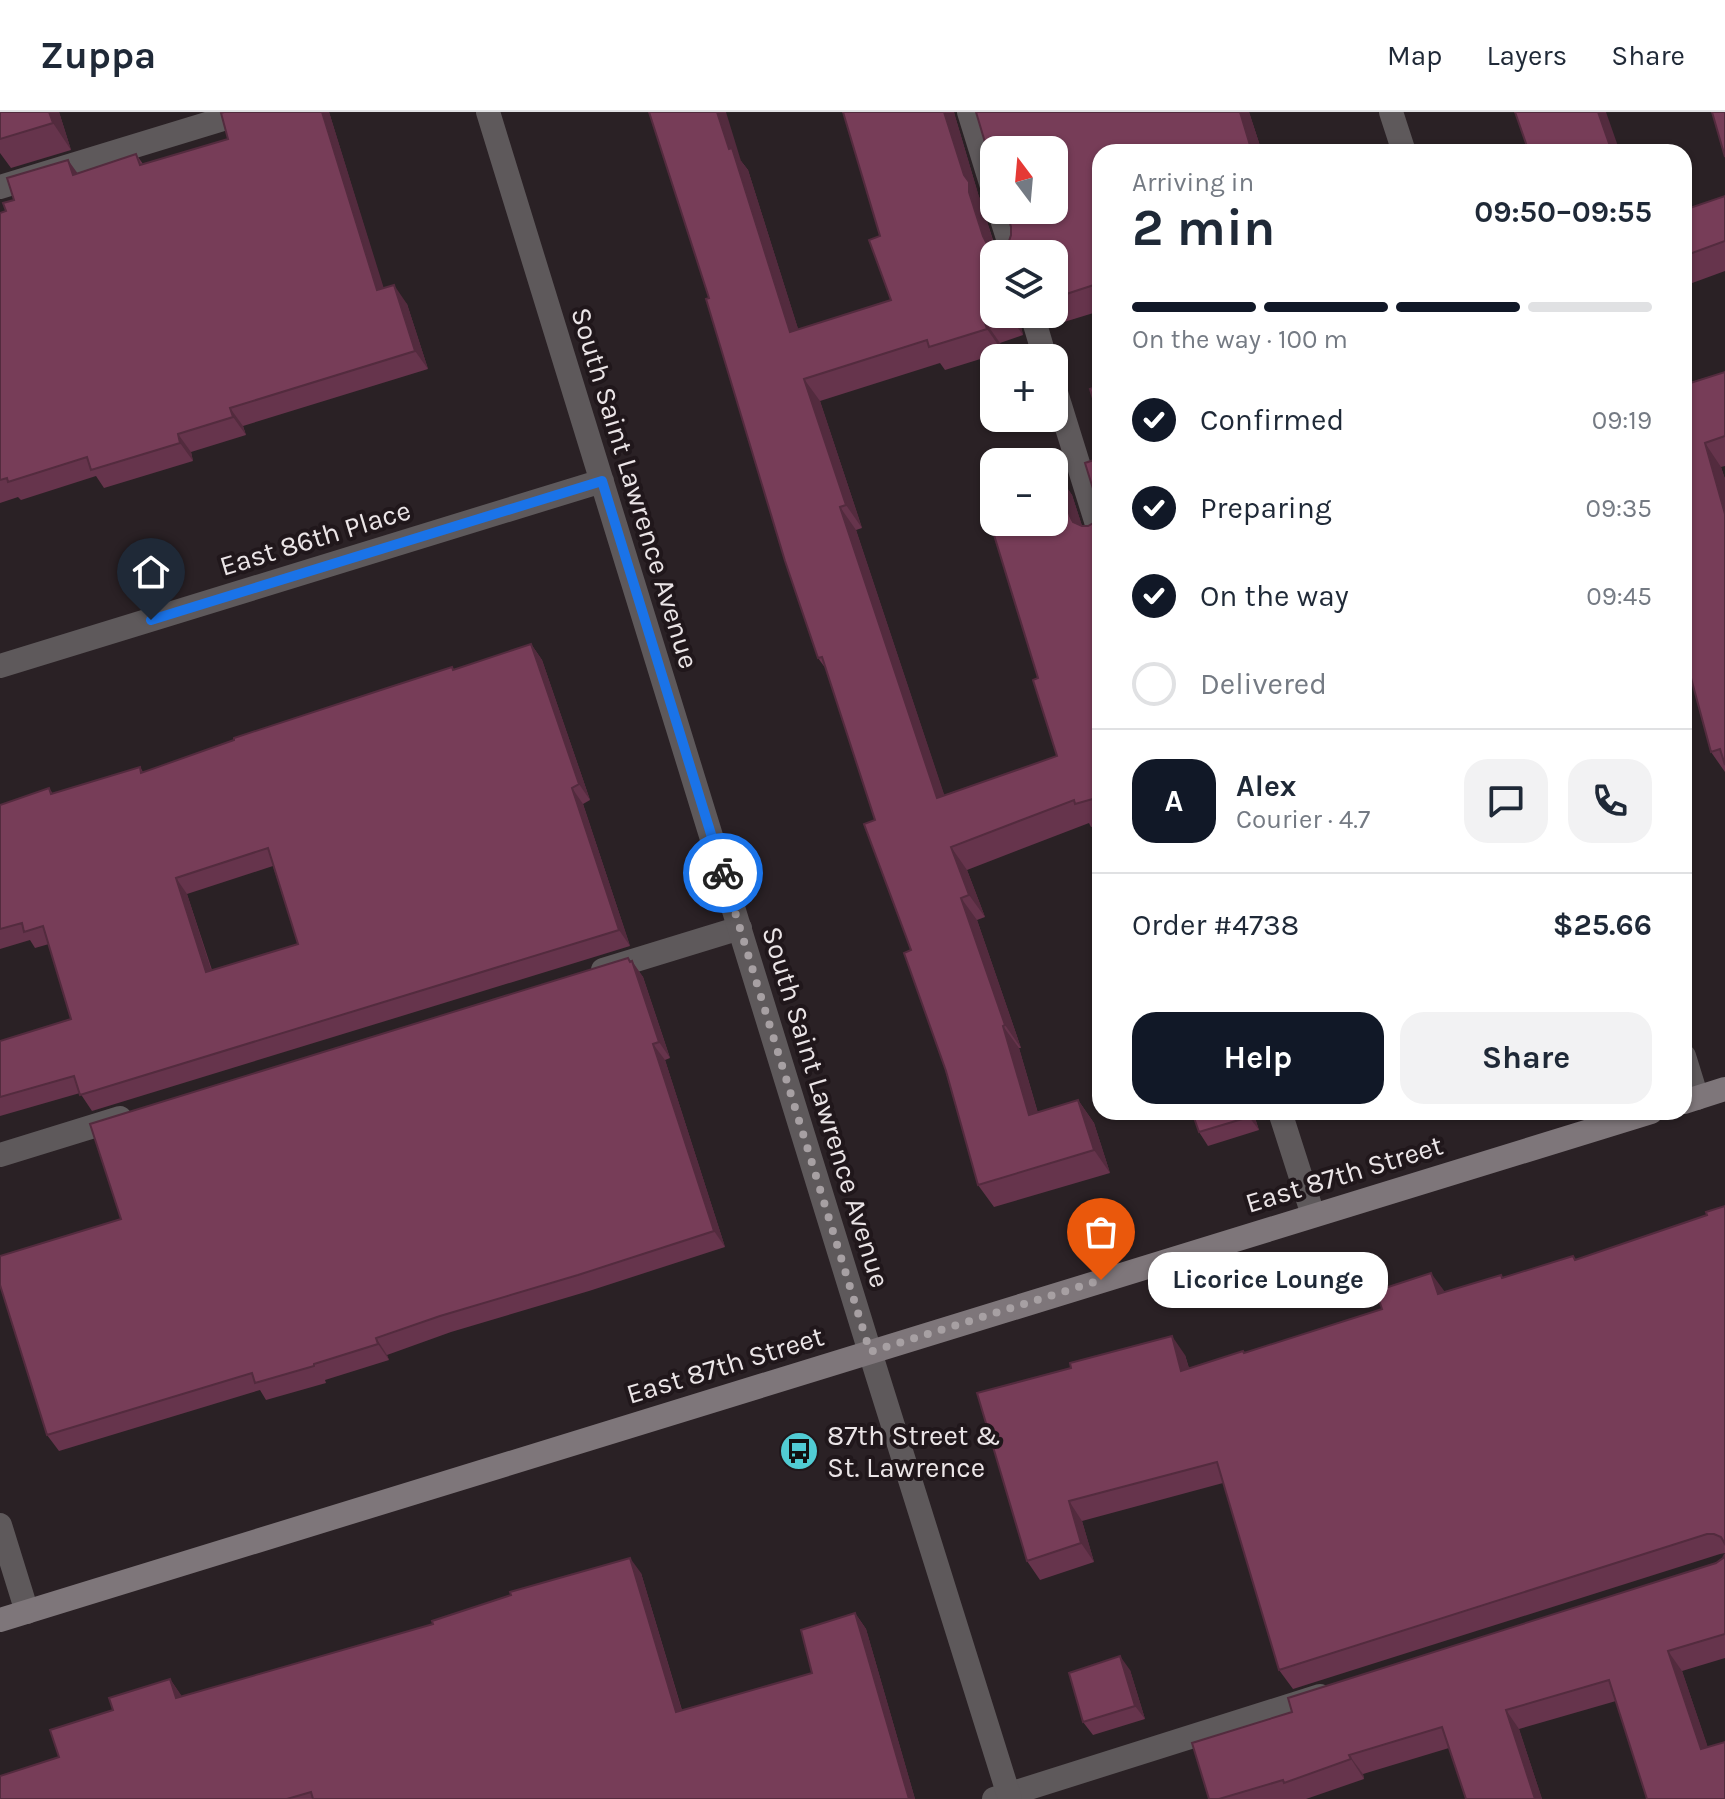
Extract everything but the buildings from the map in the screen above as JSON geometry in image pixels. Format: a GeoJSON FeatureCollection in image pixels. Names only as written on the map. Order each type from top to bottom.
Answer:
{"type":"FeatureCollection","features":[{"type":"Feature","properties":{"kind":"main road"},"geometry":{"type":"LineString","coordinates":[[1692,1099],[1725,1089]]}},
{"type":"Feature","properties":{"kind":"main road","name":"East 87th Street"},"geometry":{"type":"LineString","coordinates":[[0,1620],[1625,1120]]}},
{"type":"Feature","properties":{"kind":"street"},"geometry":{"type":"LineString","coordinates":[[0,187],[246,112]]}},
{"type":"Feature","properties":{"kind":"street","name":"South Saint Lawrence Avenue"},"geometry":{"type":"LineString","coordinates":[[488,112],[1004,1798]]}},
{"type":"Feature","properties":{"kind":"street"},"geometry":{"type":"LineString","coordinates":[[969,112],[980,148]]}},
{"type":"Feature","properties":{"kind":"street"},"geometry":{"type":"LineString","coordinates":[[1391,112],[1401,144]]}},
{"type":"Feature","properties":{"kind":"street"},"geometry":{"type":"LineString","coordinates":[[1068,431],[1092,508]]}},
{"type":"Feature","properties":{"kind":"street","name":"East 86th Place"},"geometry":{"type":"LineString","coordinates":[[0,666],[602,481]]}},
{"type":"Feature","properties":{"kind":"street"},"geometry":{"type":"LineString","coordinates":[[576,978],[740,928]]}},
{"type":"Feature","properties":{"kind":"street"},"geometry":{"type":"LineString","coordinates":[[0,1155],[137,1113]]}},
{"type":"Feature","properties":{"kind":"street"},"geometry":{"type":"LineString","coordinates":[[1283,1120],[1313,1215]]}},
{"type":"Feature","properties":{"kind":"street"},"geometry":{"type":"LineString","coordinates":[[0,1525],[27,1612]]}},
{"type":"Feature","properties":{"kind":"street"},"geometry":{"type":"LineString","coordinates":[[1004,1798],[1337,1691]]}},
{"type":"Feature","properties":{"kind":"way so far"},"geometry":{"type":"LineString","coordinates":[[723,873],[870,1352],[1101,1280]]}},
{"type":"Feature","properties":{"kind":"place","name":"Licorice Lounge"},"geometry":{"type":"Point","coordinates":[1101,1280]}},
{"type":"Feature","properties":{"kind":"place","name":"87th Street & St. Lawrence"},"geometry":{"type":"Point","coordinates":[799,1451]}},
{"type":"Feature","properties":{"kind":"route"},"geometry":{"type":"LineString","coordinates":[[151,620],[602,481],[723,873]]}}]}
